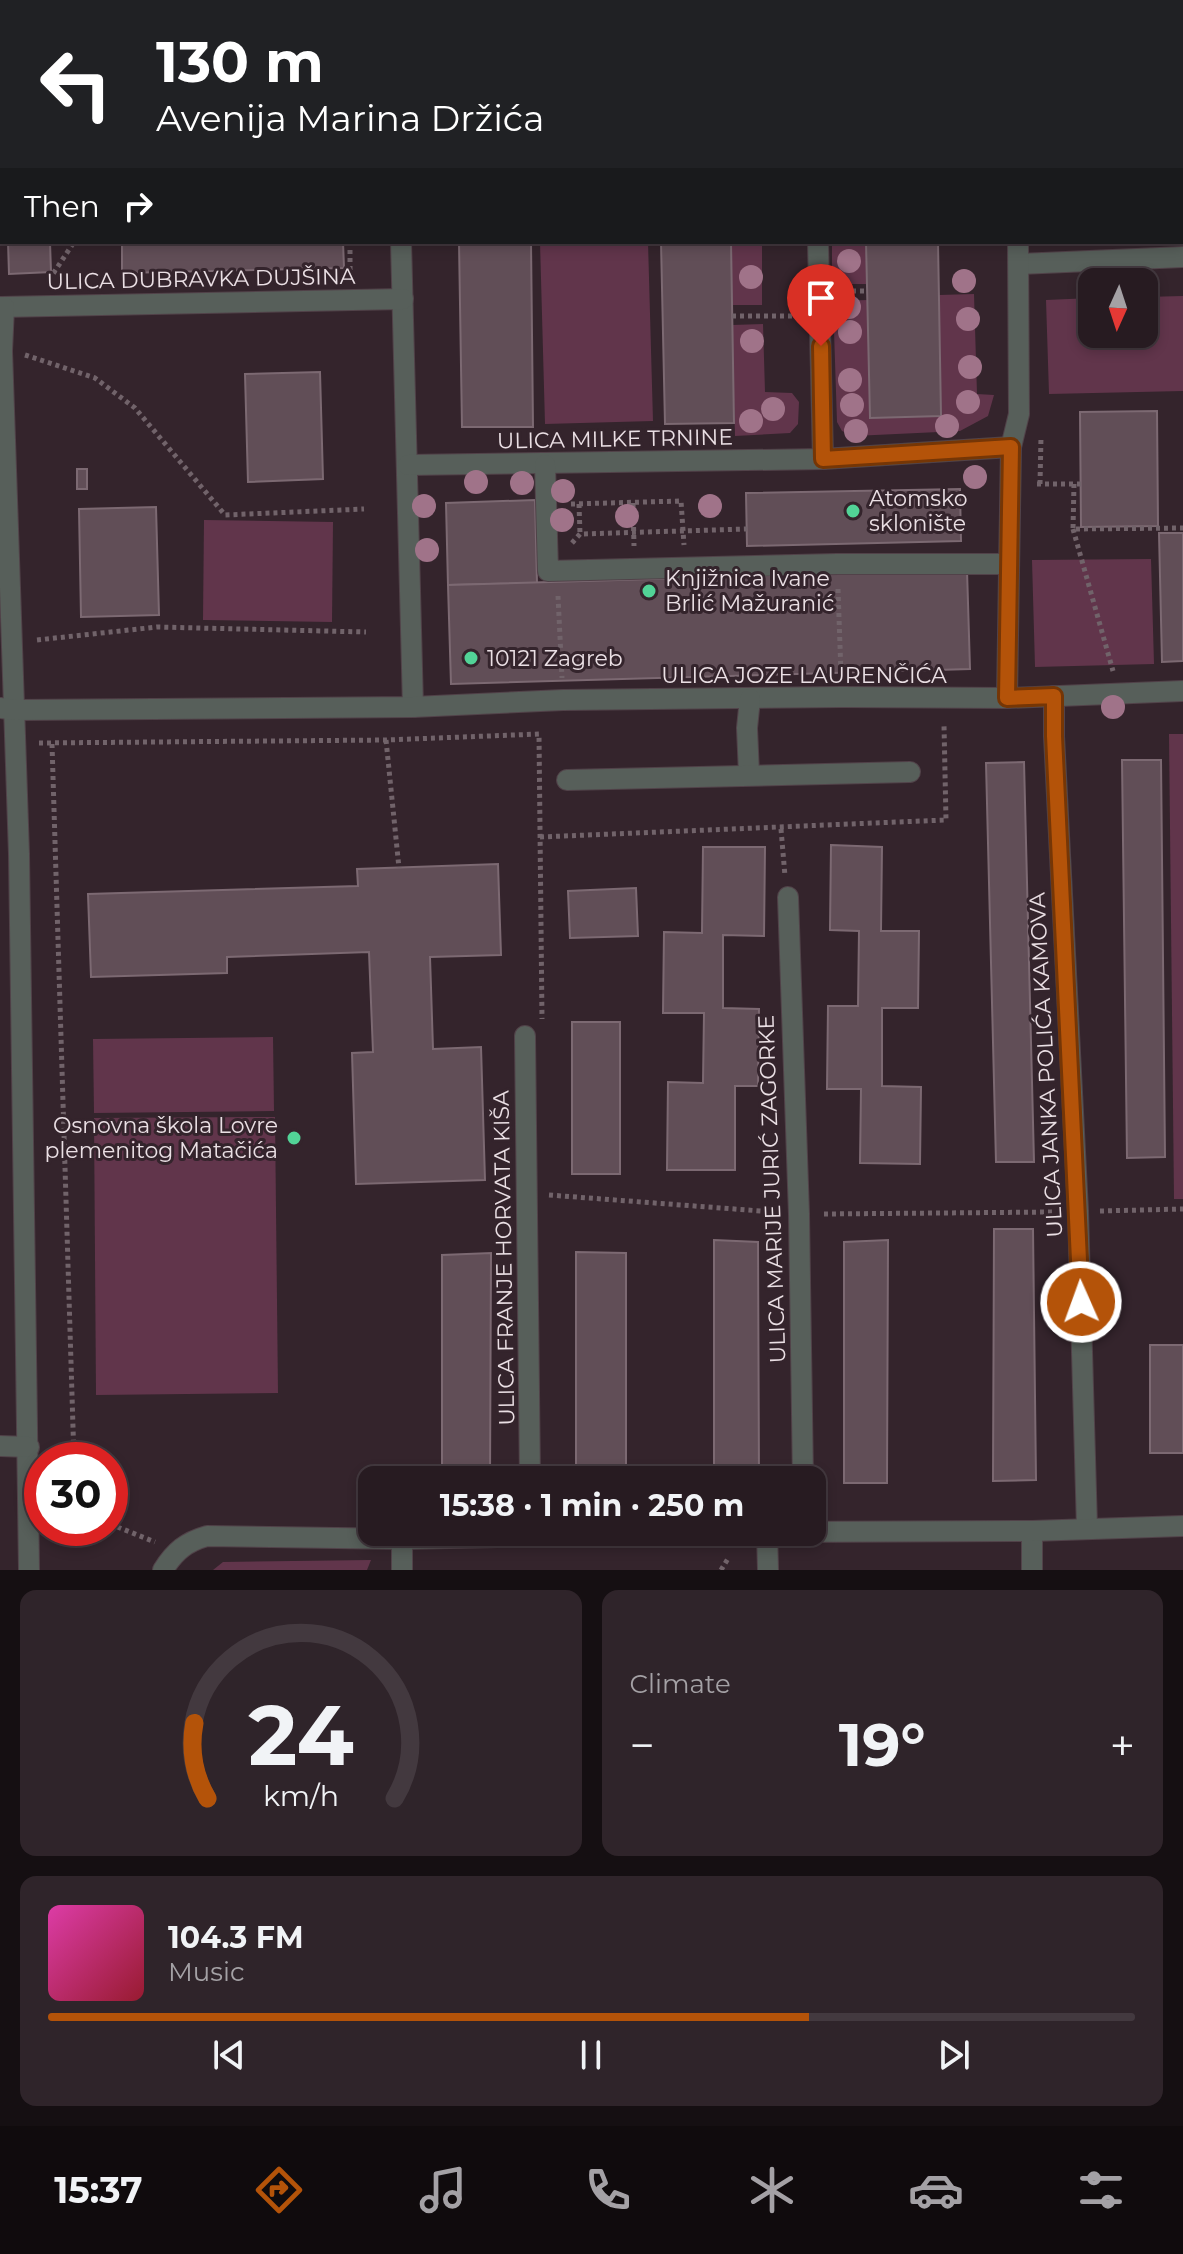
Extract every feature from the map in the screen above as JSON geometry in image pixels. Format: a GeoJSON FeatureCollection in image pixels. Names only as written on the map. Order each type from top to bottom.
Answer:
{"type":"FeatureCollection","features":[{"type":"Feature","properties":{"kind":"street"},"geometry":{"type":"LineString","coordinates":[[401,244],[413,707]]}},
{"type":"Feature","properties":{"kind":"street"},"geometry":{"type":"LineString","coordinates":[[818,244],[823,459]]}},
{"type":"Feature","properties":{"kind":"street"},"geometry":{"type":"LineString","coordinates":[[1007,698],[1011,447],[1019,414],[1018,244]]}},
{"type":"Feature","properties":{"kind":"street"},"geometry":{"type":"LineString","coordinates":[[1019,264],[1183,257]]}},
{"type":"Feature","properties":{"kind":"street","name":"ULICA DUBRAVKA DUJŠINA"},"geometry":{"type":"LineString","coordinates":[[2,307],[403,299]]}},
{"type":"Feature","properties":{"kind":"street"},"geometry":{"type":"LineString","coordinates":[[2,307],[8,709],[29,1442]]}},
{"type":"Feature","properties":{"kind":"street","name":"ULICA MILKE TRNINE"},"geometry":{"type":"LineString","coordinates":[[408,465],[823,459],[1011,447]]}},
{"type":"Feature","properties":{"kind":"street"},"geometry":{"type":"LineString","coordinates":[[545,465],[548,571],[837,564],[1009,564]]}},
{"type":"Feature","properties":{"kind":"street","name":"ULICA JOZE LAURENČIĆA"},"geometry":{"type":"LineString","coordinates":[[8,709],[413,707],[563,700],[1007,698],[1183,691]]}},
{"type":"Feature","properties":{"kind":"street","name":"ULICA JANKA POLIĆA KAMOVA"},"geometry":{"type":"LineString","coordinates":[[1054,696],[1078,1211],[1087,1528]]}},
{"type":"Feature","properties":{"kind":"street"},"geometry":{"type":"LineString","coordinates":[[749,774],[747,728],[750,699]]}},
{"type":"Feature","properties":{"kind":"street"},"geometry":{"type":"LineString","coordinates":[[567,780],[910,772]]}},
{"type":"Feature","properties":{"kind":"street","name":"ULICA MARIJE JURIĆ ZAGORKE"},"geometry":{"type":"LineString","coordinates":[[788,897],[799,1214],[803,1466]]}},
{"type":"Feature","properties":{"kind":"street","name":"ULICA FRANJE HORVATA KIŠA"},"geometry":{"type":"LineString","coordinates":[[525,1036],[530,1466]]}},
{"type":"Feature","properties":{"kind":"street"},"geometry":{"type":"LineString","coordinates":[[0,1446],[24,1447]]}},
{"type":"Feature","properties":{"kind":"street"},"geometry":{"type":"LineString","coordinates":[[826,1533],[1183,1526]]}},
{"type":"Feature","properties":{"kind":"street"},"geometry":{"type":"LineString","coordinates":[[1032,1531],[1032,1570]]}},
{"type":"Feature","properties":{"kind":"street"},"geometry":{"type":"LineString","coordinates":[[167,1556],[190,1541],[207,1536],[358,1538]]}},
{"type":"Feature","properties":{"kind":"street"},"geometry":{"type":"LineString","coordinates":[[29,1546],[29,1570]]}},
{"type":"Feature","properties":{"kind":"street"},"geometry":{"type":"LineString","coordinates":[[402,1546],[402,1570]]}},
{"type":"Feature","properties":{"kind":"street"},"geometry":{"type":"LineString","coordinates":[[768,1570],[769,1546]]}},
{"type":"Feature","properties":{"kind":"path"},"geometry":{"type":"LineString","coordinates":[[44,288],[73,244]]}},
{"type":"Feature","properties":{"kind":"path"},"geometry":{"type":"LineString","coordinates":[[350,244],[350,283]]}},
{"type":"Feature","properties":{"kind":"path"},"geometry":{"type":"LineString","coordinates":[[732,316],[820,315]]}},
{"type":"Feature","properties":{"kind":"path"},"geometry":{"type":"LineString","coordinates":[[20,354],[95,378],[135,408],[225,515],[364,509]]}},
{"type":"Feature","properties":{"kind":"path"},"geometry":{"type":"LineString","coordinates":[[1030,484],[1082,484]]}},
{"type":"Feature","properties":{"kind":"path"},"geometry":{"type":"LineString","coordinates":[[1074,484],[1073,529],[1114,674]]}},
{"type":"Feature","properties":{"kind":"path"},"geometry":{"type":"LineString","coordinates":[[546,503],[681,501],[685,568]]}},
{"type":"Feature","properties":{"kind":"path"},"geometry":{"type":"LineString","coordinates":[[633,503],[634,569]]}},
{"type":"Feature","properties":{"kind":"path"},"geometry":{"type":"LineString","coordinates":[[562,672],[557,561],[580,534],[579,504]]}},
{"type":"Feature","properties":{"kind":"path"},"geometry":{"type":"LineString","coordinates":[[1073,529],[1183,528]]}},
{"type":"Feature","properties":{"kind":"path"},"geometry":{"type":"LineString","coordinates":[[580,534],[747,529]]}},
{"type":"Feature","properties":{"kind":"path"},"geometry":{"type":"LineString","coordinates":[[837,564],[841,673]]}},
{"type":"Feature","properties":{"kind":"path"},"geometry":{"type":"LineString","coordinates":[[32,640],[157,627],[366,632]]}},
{"type":"Feature","properties":{"kind":"path"},"geometry":{"type":"LineString","coordinates":[[540,837],[946,820],[944,725]]}},
{"type":"Feature","properties":{"kind":"path"},"geometry":{"type":"LineString","coordinates":[[31,742],[386,740],[399,868]]}},
{"type":"Feature","properties":{"kind":"path"},"geometry":{"type":"LineString","coordinates":[[52,744],[73,1442]]}},
{"type":"Feature","properties":{"kind":"path"},"geometry":{"type":"LineString","coordinates":[[781,829],[788,897]]}},
{"type":"Feature","properties":{"kind":"path"},"geometry":{"type":"LineString","coordinates":[[545,1194],[799,1214],[1183,1209]]}},
{"type":"Feature","properties":{"kind":"path"},"geometry":{"type":"LineString","coordinates":[[128,1534],[167,1556]]}},
{"type":"Feature","properties":{"kind":"path"},"geometry":{"type":"LineString","coordinates":[[721,1570],[732,1552]]}},
{"type":"Feature","properties":{"kind":"shaded area"},"geometry":{"type":"Polygon","coordinates":[[[540,244],[648,244],[653,421],[545,424],[540,244]]]}},
{"type":"Feature","properties":{"kind":"shaded area"},"geometry":{"type":"Polygon","coordinates":[[[731,244],[762,244],[762,305],[732,305],[731,244]]]}},
{"type":"Feature","properties":{"kind":"shaded area"},"geometry":{"type":"Polygon","coordinates":[[[832,244],[866,244],[867,284],[832,284],[832,244]]]}},
{"type":"Feature","properties":{"kind":"shaded area"},"geometry":{"type":"Polygon","coordinates":[[[974,294],[977,394],[994,395],[988,416],[960,431],[854,436],[842,431],[837,422],[833,301],[868,300],[870,417],[941,416],[939,295],[974,294]]]}},
{"type":"Feature","properties":{"kind":"shaded area"},"geometry":{"type":"Polygon","coordinates":[[[1183,296],[1183,391],[1049,394],[1046,300],[1078,299],[1078,348],[1158,348],[1158,297],[1183,296]]]}},
{"type":"Feature","properties":{"kind":"shaded area"},"geometry":{"type":"Polygon","coordinates":[[[763,324],[765,392],[792,393],[799,402],[798,424],[790,433],[735,436],[732,325],[763,324]]]}},
{"type":"Feature","properties":{"kind":"shaded area"},"geometry":{"type":"Polygon","coordinates":[[[204,520],[333,522],[332,622],[203,620],[204,520]]]}},
{"type":"Feature","properties":{"kind":"shaded area"},"geometry":{"type":"Polygon","coordinates":[[[1151,559],[1154,664],[1035,667],[1032,560],[1151,559]]]}},
{"type":"Feature","properties":{"kind":"shaded area"},"geometry":{"type":"Polygon","coordinates":[[[1169,734],[1183,734],[1183,1199],[1174,1199],[1169,734]]]}},
{"type":"Feature","properties":{"kind":"shaded area"},"geometry":{"type":"Polygon","coordinates":[[[273,1037],[274,1111],[94,1113],[93,1039],[273,1037]]]}},
{"type":"Feature","properties":{"kind":"shaded area"},"geometry":{"type":"Polygon","coordinates":[[[275,1117],[278,1393],[96,1395],[94,1118],[275,1117]]]}},
{"type":"Feature","properties":{"kind":"shaded area"},"geometry":{"type":"Polygon","coordinates":[[[371,1560],[367,1570],[213,1570],[223,1562],[371,1560]]]}},
{"type":"Feature","properties":{"kind":"building"},"geometry":{"type":"Polygon","coordinates":[[[8,244],[50,244],[51,272],[9,274],[8,244]]]}},
{"type":"Feature","properties":{"kind":"building"},"geometry":{"type":"Polygon","coordinates":[[[122,244],[343,244],[344,268],[122,273],[122,244]]]}},
{"type":"Feature","properties":{"kind":"building"},"geometry":{"type":"Polygon","coordinates":[[[459,244],[531,244],[533,427],[462,427],[459,244]]]}},
{"type":"Feature","properties":{"kind":"building"},"geometry":{"type":"Polygon","coordinates":[[[661,244],[731,244],[734,423],[665,424],[661,244]]]}},
{"type":"Feature","properties":{"kind":"building"},"geometry":{"type":"Polygon","coordinates":[[[866,244],[938,244],[941,416],[870,418],[866,244]]]}},
{"type":"Feature","properties":{"kind":"building"},"geometry":{"type":"Polygon","coordinates":[[[320,372],[323,479],[248,482],[245,374],[320,372]]]}},
{"type":"Feature","properties":{"kind":"building"},"geometry":{"type":"Polygon","coordinates":[[[1157,411],[1158,526],[1081,527],[1080,412],[1157,411]]]}},
{"type":"Feature","properties":{"kind":"building"},"geometry":{"type":"Polygon","coordinates":[[[77,469],[87,469],[87,489],[77,489],[77,469]]]}},
{"type":"Feature","properties":{"kind":"building","name":"Atomsko sklonište"},"geometry":{"type":"Polygon","coordinates":[[[960,489],[961,541],[747,546],[746,493],[960,489]]]}},
{"type":"Feature","properties":{"kind":"building"},"geometry":{"type":"Polygon","coordinates":[[[535,500],[537,583],[448,585],[446,503],[535,500]]]}},
{"type":"Feature","properties":{"kind":"building"},"geometry":{"type":"Polygon","coordinates":[[[156,507],[159,615],[81,617],[79,509],[156,507]]]}},
{"type":"Feature","properties":{"kind":"building"},"geometry":{"type":"Polygon","coordinates":[[[1159,533],[1183,533],[1183,661],[1162,662],[1159,533]]]}},
{"type":"Feature","properties":{"kind":"building"},"geometry":{"type":"Polygon","coordinates":[[[967,570],[970,669],[451,684],[448,585],[967,570]]]}},
{"type":"Feature","properties":{"kind":"building"},"geometry":{"type":"Polygon","coordinates":[[[1122,760],[1161,760],[1165,1157],[1127,1158],[1122,760]]]}},
{"type":"Feature","properties":{"kind":"building"},"geometry":{"type":"Polygon","coordinates":[[[1024,762],[1034,1162],[996,1162],[986,763],[1024,762]]]}},
{"type":"Feature","properties":{"kind":"building"},"geometry":{"type":"Polygon","coordinates":[[[831,845],[882,847],[881,931],[919,931],[918,1008],[882,1008],[882,1086],[921,1087],[920,1164],[860,1163],[861,1089],[827,1089],[828,1006],[858,1006],[859,931],[830,930],[831,845]]]}},
{"type":"Feature","properties":{"kind":"building"},"geometry":{"type":"Polygon","coordinates":[[[703,847],[765,847],[764,936],[723,935],[723,1008],[759,1009],[758,1086],[735,1086],[735,1170],[667,1170],[668,1082],[703,1083],[704,1013],[663,1013],[664,932],[702,933],[703,847]]]}},
{"type":"Feature","properties":{"kind":"building"},"geometry":{"type":"Polygon","coordinates":[[[498,864],[501,955],[430,957],[433,1049],[481,1047],[485,1180],[356,1184],[352,1053],[373,1052],[369,952],[227,957],[227,973],[91,977],[88,894],[358,886],[357,869],[498,864]]]}},
{"type":"Feature","properties":{"kind":"building"},"geometry":{"type":"Polygon","coordinates":[[[636,888],[638,936],[570,938],[568,891],[636,888]]]}},
{"type":"Feature","properties":{"kind":"building"},"geometry":{"type":"Polygon","coordinates":[[[572,1022],[620,1022],[620,1174],[572,1174],[572,1022]]]}},
{"type":"Feature","properties":{"kind":"building"},"geometry":{"type":"Polygon","coordinates":[[[994,1229],[1033,1229],[1036,1480],[993,1481],[994,1229]]]}},
{"type":"Feature","properties":{"kind":"building"},"geometry":{"type":"Polygon","coordinates":[[[714,1240],[758,1242],[759,1466],[714,1466],[714,1240]]]}},
{"type":"Feature","properties":{"kind":"building"},"geometry":{"type":"Polygon","coordinates":[[[888,1240],[887,1483],[844,1483],[844,1242],[888,1240]]]}},
{"type":"Feature","properties":{"kind":"building"},"geometry":{"type":"Polygon","coordinates":[[[576,1252],[626,1253],[626,1466],[576,1466],[576,1252]]]}},
{"type":"Feature","properties":{"kind":"building"},"geometry":{"type":"Polygon","coordinates":[[[491,1253],[490,1466],[442,1466],[442,1255],[491,1253]]]}},
{"type":"Feature","properties":{"kind":"building"},"geometry":{"type":"Polygon","coordinates":[[[1150,1345],[1183,1345],[1183,1453],[1150,1453],[1150,1345]]]}},
{"type":"Feature","properties":{"kind":"place","name":"Atomsko sklonište"},"geometry":{"type":"Point","coordinates":[853,511]}},
{"type":"Feature","properties":{"kind":"place","name":"Knjižnica Ivane Brlić Mažuranić"},"geometry":{"type":"Point","coordinates":[649,591]}},
{"type":"Feature","properties":{"kind":"place","name":"10121 Zagreb"},"geometry":{"type":"Point","coordinates":[471,658]}},
{"type":"Feature","properties":{"kind":"place","name":"Osnovna škola Lovre plemenitog Matačića"},"geometry":{"type":"Point","coordinates":[294,1138]}},
{"type":"Feature","properties":{"kind":"route"},"geometry":{"type":"LineString","coordinates":[[821,346],[823,459],[1011,447],[1007,698],[1054,696],[1081,1302]]}}]}
